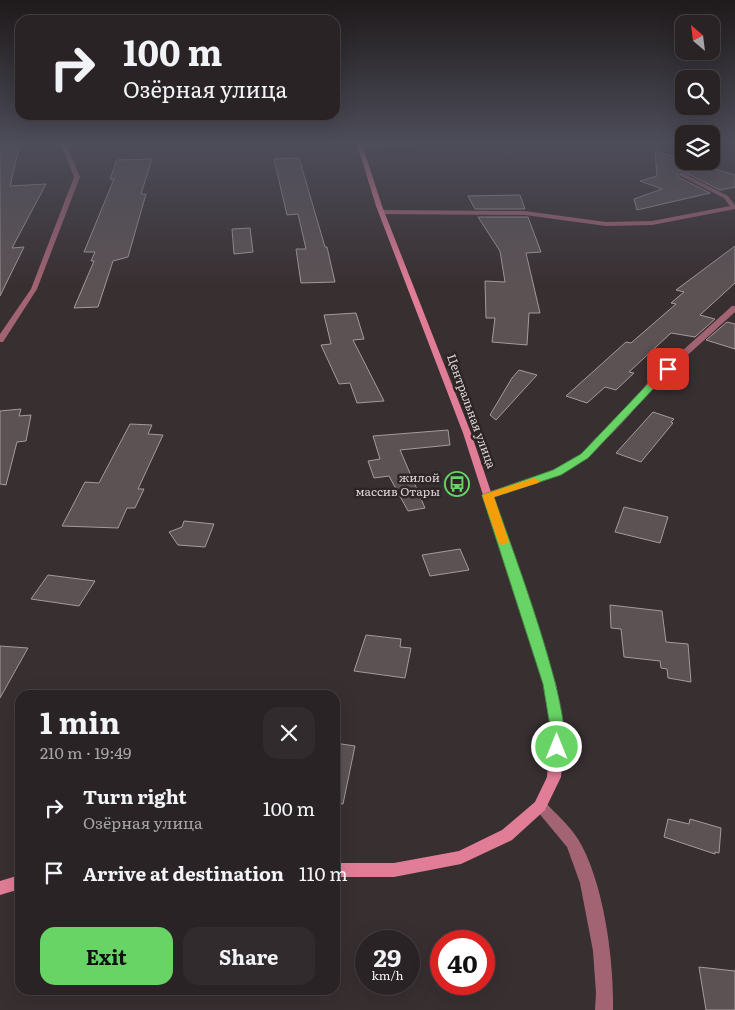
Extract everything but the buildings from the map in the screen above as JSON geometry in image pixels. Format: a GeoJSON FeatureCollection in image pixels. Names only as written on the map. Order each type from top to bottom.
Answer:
{"type":"FeatureCollection","features":[{"type":"Feature","properties":{"kind":"street"},"geometry":{"type":"LineString","coordinates":[[0,340],[34,289],[72,191]]}},
{"type":"Feature","properties":{"kind":"street","name":"Центральная улица"},"geometry":{"type":"LineString","coordinates":[[375,191],[452,389],[550,684],[558,732],[554,777],[540,806]]}},
{"type":"Feature","properties":{"kind":"street"},"geometry":{"type":"LineString","coordinates":[[382,212],[525,214],[606,224],[652,222],[734,207],[726,197],[715,191]]}},
{"type":"Feature","properties":{"kind":"street"},"geometry":{"type":"LineString","coordinates":[[488,495],[557,472],[585,456],[654,381],[735,308]]}},
{"type":"Feature","properties":{"kind":"street"},"geometry":{"type":"LineString","coordinates":[[340,870],[394,870],[461,857],[507,835],[540,806],[575,846],[578,855],[594,909],[606,993],[604,1010]]}},
{"type":"Feature","properties":{"kind":"street"},"geometry":{"type":"LineString","coordinates":[[0,888],[15,884]]}},
{"type":"Feature","properties":{"kind":"slow traffic"},"geometry":{"type":"LineString","coordinates":[[503,542],[488,495],[534,481]]}},
{"type":"Feature","properties":{"kind":"place","name":"жилой массив Отары"},"geometry":{"type":"Point","coordinates":[457,484]}},
{"type":"Feature","properties":{"kind":"route"},"geometry":{"type":"LineString","coordinates":[[557,747],[558,732],[550,684],[488,495],[527,484],[557,472],[585,456],[654,381],[668,369]]}}]}
